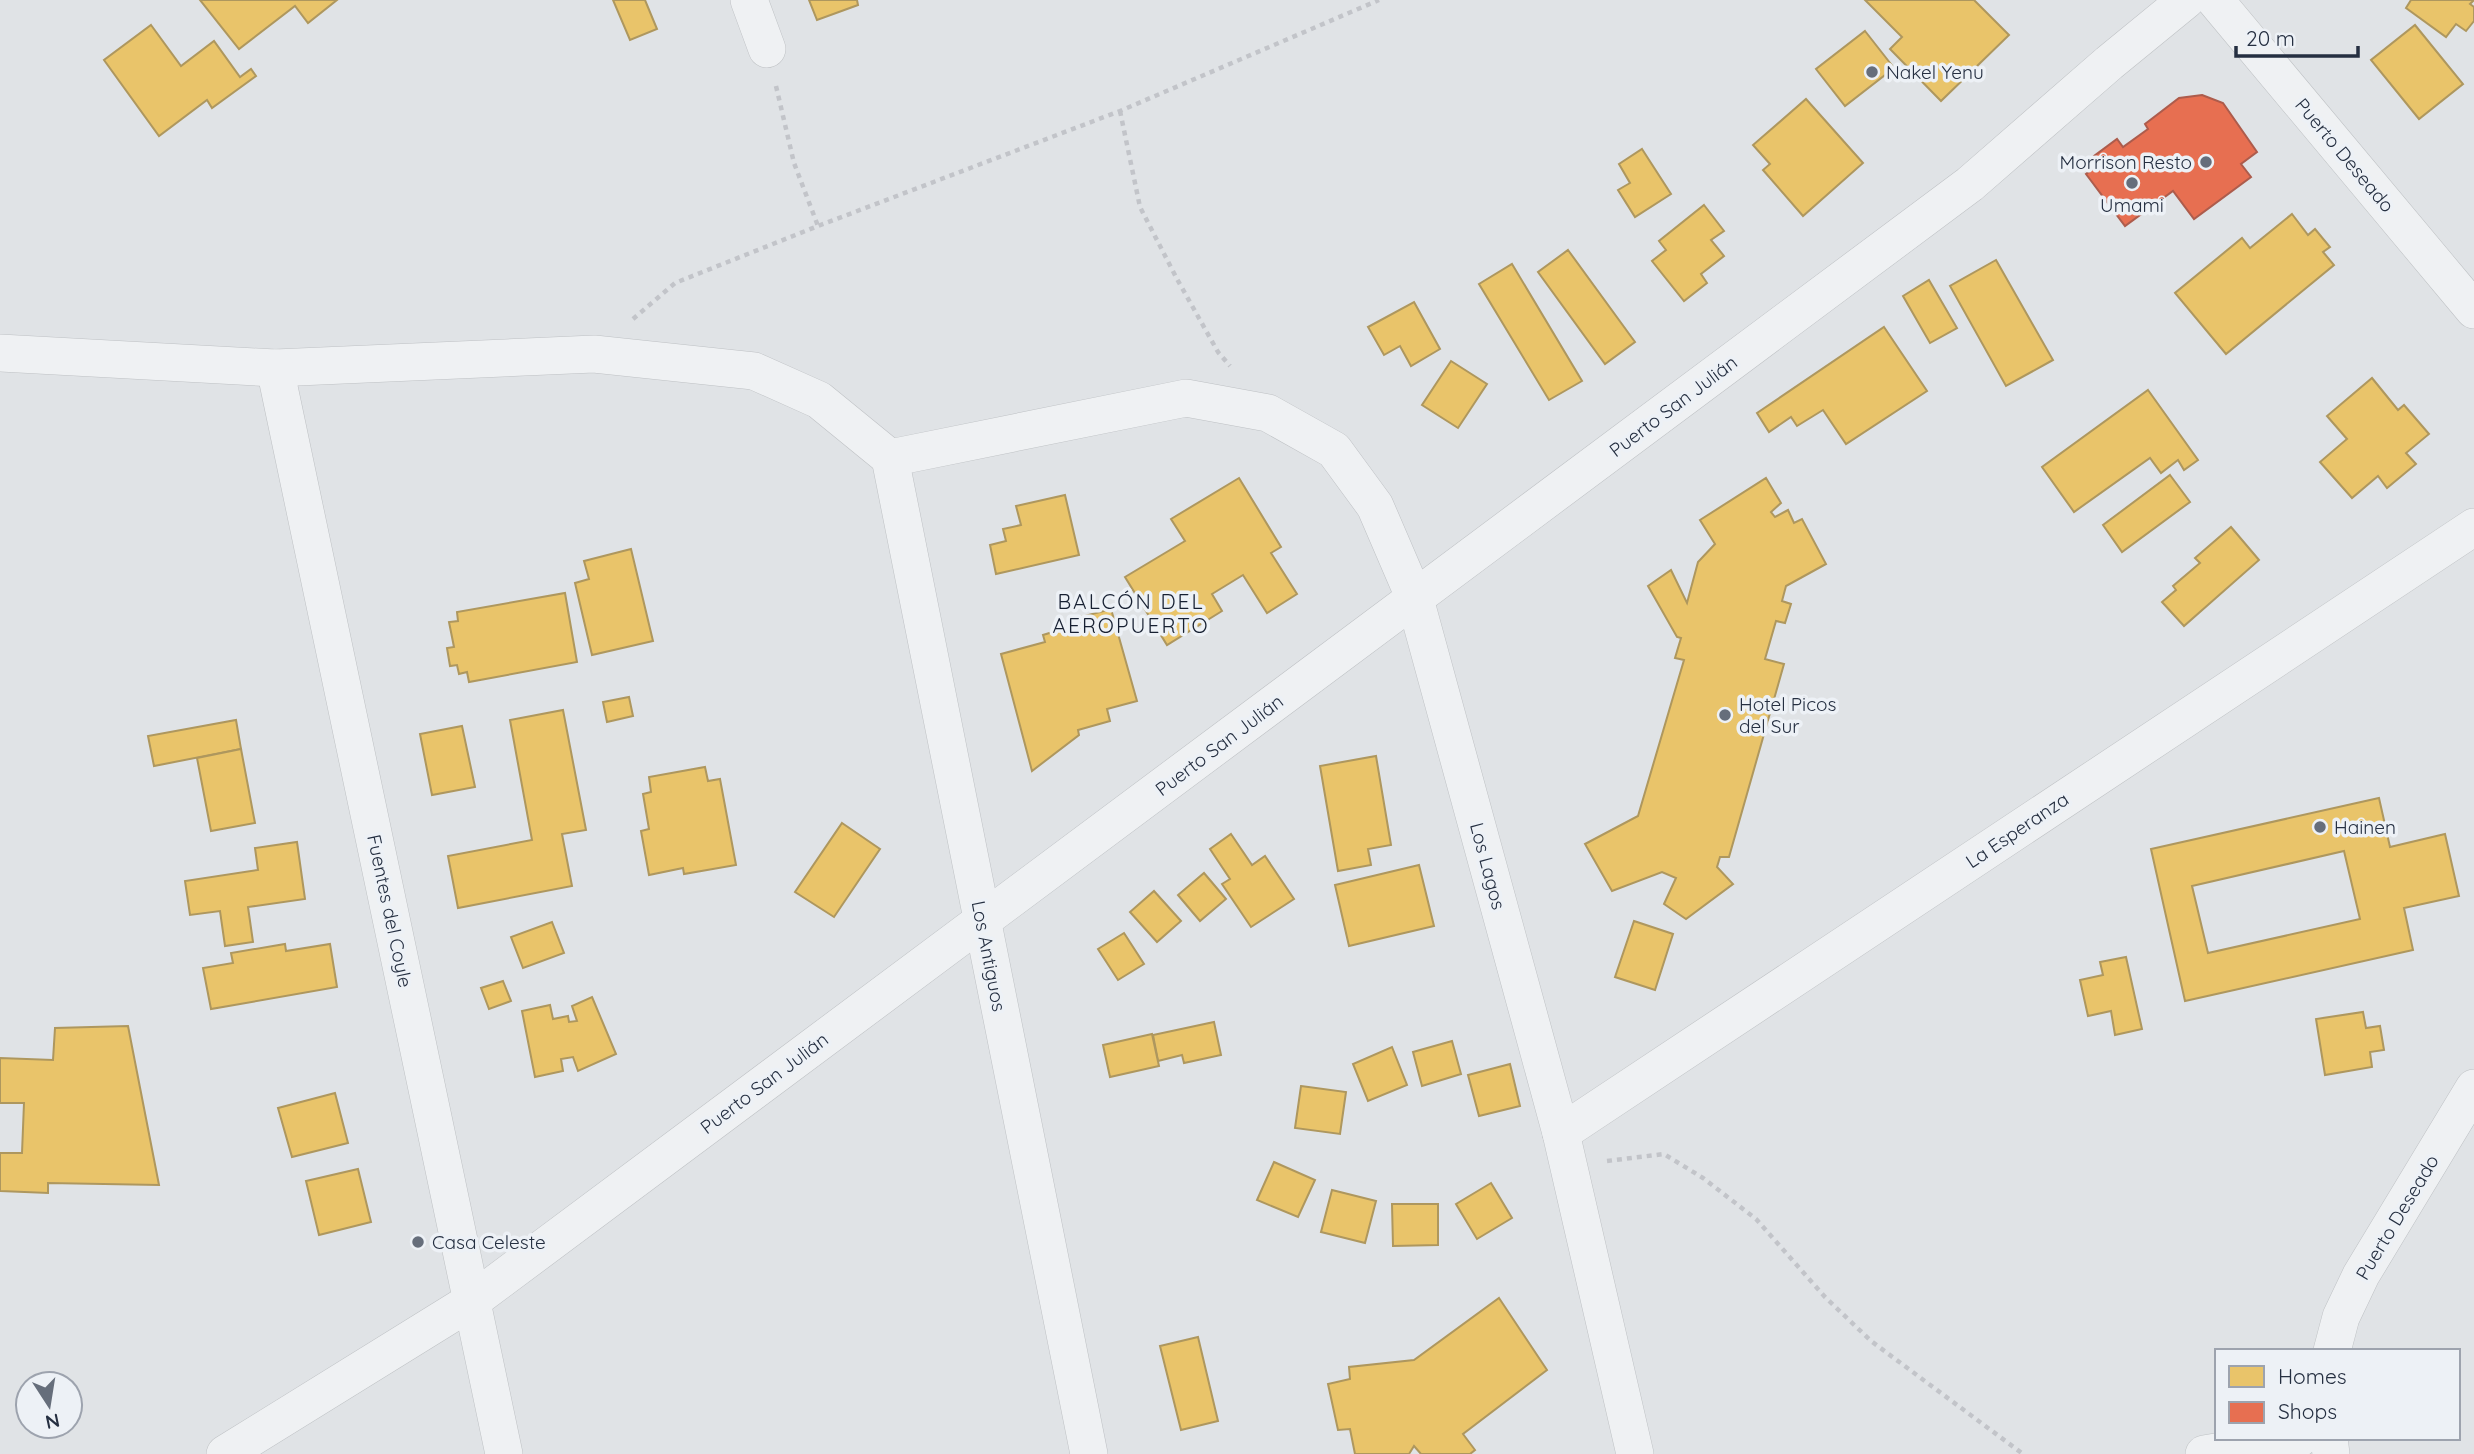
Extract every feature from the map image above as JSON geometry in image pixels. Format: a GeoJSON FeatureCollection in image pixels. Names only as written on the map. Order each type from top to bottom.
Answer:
{"type":"FeatureCollection","features":[{"type":"Feature","properties":{"kind":"street"},"geometry":{"type":"LineString","coordinates":[[749,0],[767,49]]}},
{"type":"Feature","properties":{"kind":"street","name":"Puerto San Julián"},"geometry":{"type":"LineString","coordinates":[[225,1454],[472,1301],[1970,184],[2186,0]]}},
{"type":"Feature","properties":{"kind":"street","name":"Puerto Deseado"},"geometry":{"type":"LineString","coordinates":[[2215,0],[2474,310]]}},
{"type":"Feature","properties":{"kind":"street"},"geometry":{"type":"LineString","coordinates":[[0,353],[275,368],[594,354],[754,371],[819,400],[890,458]]}},
{"type":"Feature","properties":{"kind":"street","name":"Fuentes del Coyle"},"geometry":{"type":"LineString","coordinates":[[275,368],[504,1454]]}},
{"type":"Feature","properties":{"kind":"street","name":"Los Lagos"},"geometry":{"type":"LineString","coordinates":[[890,458],[1186,398],[1268,413],[1334,450],[1375,506],[1415,599],[1564,1149],[1635,1454]]}},
{"type":"Feature","properties":{"kind":"street","name":"Los Antiguos"},"geometry":{"type":"LineString","coordinates":[[890,458],[1089,1454]]}},
{"type":"Feature","properties":{"kind":"street","name":"La Esperanza"},"geometry":{"type":"LineString","coordinates":[[1564,1149],[2474,527]]}},
{"type":"Feature","properties":{"kind":"street","name":"Puerto Deseado"},"geometry":{"type":"LineString","coordinates":[[2333,1349],[2341,1317],[2361,1275],[2474,1088]]}},
{"type":"Feature","properties":{"kind":"street"},"geometry":{"type":"LineString","coordinates":[[2204,1454],[2288,1440]]}},
{"type":"Feature","properties":{"kind":"path"},"geometry":{"type":"LineString","coordinates":[[594,354],[675,283],[1120,111],[1379,0]]}},
{"type":"Feature","properties":{"kind":"path"},"geometry":{"type":"LineString","coordinates":[[767,49],[794,163],[818,226]]}},
{"type":"Feature","properties":{"kind":"path"},"geometry":{"type":"LineString","coordinates":[[1120,111],[1140,207],[1218,352],[1268,413]]}},
{"type":"Feature","properties":{"kind":"path"},"geometry":{"type":"LineString","coordinates":[[1564,1149],[1664,1154],[1703,1178],[1756,1219],[1825,1297],[1871,1341],[2023,1454]]}},
{"type":"Feature","properties":{"kind":"building: Homes"},"geometry":{"type":"Polygon","coordinates":[[[200,0],[337,0],[308,23],[295,6],[239,49],[200,0]]]}},
{"type":"Feature","properties":{"kind":"building: Homes"},"geometry":{"type":"Polygon","coordinates":[[[613,0],[645,0],[657,29],[630,40],[613,0]]]}},
{"type":"Feature","properties":{"kind":"building: Homes"},"geometry":{"type":"Polygon","coordinates":[[[809,0],[857,0],[858,5],[817,20],[809,0]]]}},
{"type":"Feature","properties":{"kind":"building: Homes"},"geometry":{"type":"Polygon","coordinates":[[[1865,0],[1974,0],[2009,35],[1941,101],[1890,49],[1902,37],[1865,0]]]}},
{"type":"Feature","properties":{"kind":"building: Homes"},"geometry":{"type":"Polygon","coordinates":[[[2411,0],[2474,0],[2470,4],[2474,7],[2474,21],[2466,31],[2456,24],[2446,37],[2406,8],[2411,0]]]}},
{"type":"Feature","properties":{"kind":"building: Homes"},"geometry":{"type":"Polygon","coordinates":[[[151,25],[181,66],[214,41],[240,77],[251,69],[256,76],[212,108],[207,100],[159,136],[104,60],[151,25]]]}},
{"type":"Feature","properties":{"kind":"building: Homes"},"geometry":{"type":"Polygon","coordinates":[[[2415,25],[2463,84],[2419,119],[2371,60],[2415,25]]]}},
{"type":"Feature","properties":{"kind":"building: Homes"},"geometry":{"type":"Polygon","coordinates":[[[1865,31],[1894,68],[1845,106],[1816,69],[1865,31]]]}},
{"type":"Feature","properties":{"kind":"building: Homes"},"geometry":{"type":"Polygon","coordinates":[[[1806,99],[1863,163],[1803,216],[1763,170],[1770,164],[1753,145],[1806,99]]]}},
{"type":"Feature","properties":{"kind":"building: Homes"},"geometry":{"type":"Polygon","coordinates":[[[1642,149],[1671,194],[1635,217],[1618,190],[1630,183],[1619,164],[1642,149]]]}},
{"type":"Feature","properties":{"kind":"building: Homes"},"geometry":{"type":"Polygon","coordinates":[[[1704,205],[1724,231],[1711,240],[1724,256],[1701,274],[1707,283],[1684,301],[1652,261],[1666,250],[1659,241],[1704,205]]]}},
{"type":"Feature","properties":{"kind":"building: Homes"},"geometry":{"type":"Polygon","coordinates":[[[2292,214],[2308,235],[2315,229],[2330,247],[2323,252],[2334,265],[2226,354],[2175,293],[2242,238],[2250,248],[2292,214]]]}},
{"type":"Feature","properties":{"kind":"building: Homes"},"geometry":{"type":"Polygon","coordinates":[[[1568,250],[1635,342],[1605,364],[1538,272],[1568,250]]]}},
{"type":"Feature","properties":{"kind":"building: Homes"},"geometry":{"type":"Polygon","coordinates":[[[1996,260],[2053,360],[2006,386],[1950,286],[1996,260]]]}},
{"type":"Feature","properties":{"kind":"building: Homes"},"geometry":{"type":"Polygon","coordinates":[[[1512,264],[1582,381],[1549,400],[1479,284],[1512,264]]]}},
{"type":"Feature","properties":{"kind":"building: Homes"},"geometry":{"type":"Polygon","coordinates":[[[1929,280],[1957,328],[1930,343],[1903,296],[1929,280]]]}},
{"type":"Feature","properties":{"kind":"building: Homes"},"geometry":{"type":"Polygon","coordinates":[[[1414,302],[1440,349],[1411,366],[1400,346],[1384,355],[1368,327],[1414,302]]]}},
{"type":"Feature","properties":{"kind":"building: Homes"},"geometry":{"type":"Polygon","coordinates":[[[1884,327],[1927,391],[1846,444],[1823,410],[1797,426],[1791,417],[1769,432],[1757,413],[1884,327]]]}},
{"type":"Feature","properties":{"kind":"building: Homes"},"geometry":{"type":"Polygon","coordinates":[[[1451,361],[1487,384],[1458,428],[1422,405],[1451,361]]]}},
{"type":"Feature","properties":{"kind":"building: Homes"},"geometry":{"type":"Polygon","coordinates":[[[2372,378],[2398,410],[2404,405],[2429,434],[2406,453],[2416,464],[2387,488],[2378,476],[2352,498],[2320,462],[2347,439],[2327,416],[2372,378]]]}},
{"type":"Feature","properties":{"kind":"building: Homes"},"geometry":{"type":"Polygon","coordinates":[[[2148,390],[2198,460],[2184,470],[2178,460],[2161,473],[2150,458],[2074,512],[2042,467],[2148,390]]]}},
{"type":"Feature","properties":{"kind":"building: Homes"},"geometry":{"type":"Polygon","coordinates":[[[2170,475],[2190,502],[2122,552],[2103,525],[2170,475]]]}},
{"type":"Feature","properties":{"kind":"building: Homes"},"geometry":{"type":"Polygon","coordinates":[[[1239,478],[1281,547],[1271,553],[1297,594],[1267,613],[1243,575],[1212,594],[1222,611],[1167,645],[1125,577],[1185,541],[1171,519],[1239,478]]]}},
{"type":"Feature","properties":{"kind":"building: Homes"},"geometry":{"type":"Polygon","coordinates":[[[1766,478],[1781,503],[1771,512],[1775,517],[1788,510],[1794,523],[1802,519],[1826,564],[1786,586],[1782,601],[1791,604],[1785,623],[1776,621],[1765,659],[1784,664],[1729,857],[1720,857],[1717,867],[1733,884],[1686,919],[1664,904],[1676,878],[1662,872],[1612,891],[1585,844],[1638,816],[1684,660],[1675,658],[1681,638],[1677,637],[1648,586],[1671,570],[1687,603],[1698,562],[1715,544],[1700,520],[1766,478]]]}},
{"type":"Feature","properties":{"kind":"building: Homes"},"geometry":{"type":"Polygon","coordinates":[[[1065,495],[1079,555],[996,574],[990,545],[1006,541],[1003,529],[1021,525],[1016,506],[1065,495]]]}},
{"type":"Feature","properties":{"kind":"building: Homes"},"geometry":{"type":"Polygon","coordinates":[[[2231,527],[2259,560],[2184,626],[2162,602],[2176,590],[2173,586],[2200,563],[2195,558],[2231,527]]]}},
{"type":"Feature","properties":{"kind":"building: Homes"},"geometry":{"type":"Polygon","coordinates":[[[631,549],[653,641],[592,655],[575,583],[589,579],[584,561],[631,549]]]}},
{"type":"Feature","properties":{"kind":"building: Homes"},"geometry":{"type":"Polygon","coordinates":[[[565,593],[577,662],[469,682],[467,672],[459,674],[457,665],[450,666],[447,648],[454,647],[449,622],[458,621],[457,612],[565,593]]]}},
{"type":"Feature","properties":{"kind":"building: Homes"},"geometry":{"type":"Polygon","coordinates":[[[1111,609],[1137,701],[1107,709],[1110,721],[1078,730],[1079,735],[1032,771],[1001,654],[1045,642],[1043,635],[1082,623],[1081,617],[1111,609]]]}},
{"type":"Feature","properties":{"kind":"building: Homes"},"geometry":{"type":"Polygon","coordinates":[[[629,697],[633,716],[607,722],[603,702],[629,697]]]}},
{"type":"Feature","properties":{"kind":"building: Homes"},"geometry":{"type":"Polygon","coordinates":[[[563,710],[586,830],[562,834],[572,886],[458,908],[448,856],[532,840],[510,720],[563,710]]]}},
{"type":"Feature","properties":{"kind":"building: Homes"},"geometry":{"type":"Polygon","coordinates":[[[236,720],[241,749],[154,766],[148,736],[236,720]]]}},
{"type":"Feature","properties":{"kind":"building: Homes"},"geometry":{"type":"Polygon","coordinates":[[[462,726],[475,787],[432,795],[420,734],[462,726]]]}},
{"type":"Feature","properties":{"kind":"building: Homes"},"geometry":{"type":"Polygon","coordinates":[[[241,749],[255,823],[211,831],[197,758],[241,749]]]}},
{"type":"Feature","properties":{"kind":"building: Homes"},"geometry":{"type":"Polygon","coordinates":[[[1376,756],[1391,845],[1368,849],[1371,865],[1338,871],[1320,766],[1376,756]]]}},
{"type":"Feature","properties":{"kind":"building: Homes"},"geometry":{"type":"Polygon","coordinates":[[[705,767],[708,781],[720,779],[736,865],[684,874],[683,868],[649,875],[641,831],[649,829],[643,794],[651,792],[649,777],[705,767]]]}},
{"type":"Feature","properties":{"kind":"building: Homes"},"geometry":{"type":"Polygon","coordinates":[[[2379,798],[2390,847],[2445,834],[2459,896],[2404,908],[2413,950],[2185,1001],[2151,849],[2379,798]],[[2344,851],[2192,886],[2208,953],[2360,919],[2344,851]]]}},
{"type":"Feature","properties":{"kind":"building: Homes"},"geometry":{"type":"Polygon","coordinates":[[[842,823],[880,849],[834,917],[795,892],[842,823]]]}},
{"type":"Feature","properties":{"kind":"building: Homes"},"geometry":{"type":"Polygon","coordinates":[[[1231,834],[1252,865],[1265,856],[1294,899],[1251,927],[1222,884],[1230,879],[1210,849],[1231,834]]]}},
{"type":"Feature","properties":{"kind":"building: Homes"},"geometry":{"type":"Polygon","coordinates":[[[297,842],[305,899],[248,907],[253,942],[225,946],[220,911],[190,915],[185,881],[258,870],[255,848],[297,842]]]}},
{"type":"Feature","properties":{"kind":"building: Homes"},"geometry":{"type":"Polygon","coordinates":[[[1419,865],[1434,926],[1349,946],[1335,885],[1419,865]]]}},
{"type":"Feature","properties":{"kind":"building: Homes"},"geometry":{"type":"Polygon","coordinates":[[[1204,873],[1226,899],[1200,921],[1178,895],[1204,873]]]}},
{"type":"Feature","properties":{"kind":"building: Homes"},"geometry":{"type":"Polygon","coordinates":[[[1154,891],[1181,921],[1157,942],[1130,912],[1154,891]]]}},
{"type":"Feature","properties":{"kind":"building: Homes"},"geometry":{"type":"Polygon","coordinates":[[[1634,921],[1673,934],[1655,990],[1615,977],[1634,921]]]}},
{"type":"Feature","properties":{"kind":"building: Homes"},"geometry":{"type":"Polygon","coordinates":[[[552,922],[564,953],[523,968],[511,937],[552,922]]]}},
{"type":"Feature","properties":{"kind":"building: Homes"},"geometry":{"type":"Polygon","coordinates":[[[1124,933],[1144,964],[1118,980],[1098,949],[1124,933]]]}},
{"type":"Feature","properties":{"kind":"building: Homes"},"geometry":{"type":"Polygon","coordinates":[[[285,944],[286,951],[330,944],[337,987],[211,1009],[203,968],[233,963],[231,953],[285,944]]]}},
{"type":"Feature","properties":{"kind":"building: Homes"},"geometry":{"type":"Polygon","coordinates":[[[2126,957],[2142,1029],[2115,1035],[2111,1011],[2088,1016],[2080,980],[2103,975],[2100,962],[2126,957]]]}},
{"type":"Feature","properties":{"kind":"building: Homes"},"geometry":{"type":"Polygon","coordinates":[[[503,981],[511,1001],[489,1009],[481,988],[503,981]]]}},
{"type":"Feature","properties":{"kind":"building: Homes"},"geometry":{"type":"Polygon","coordinates":[[[592,997],[616,1054],[578,1071],[573,1057],[561,1059],[563,1071],[535,1077],[522,1011],[550,1005],[553,1019],[568,1016],[569,1022],[577,1021],[572,1006],[592,997]]]}},
{"type":"Feature","properties":{"kind":"building: Homes"},"geometry":{"type":"Polygon","coordinates":[[[2363,1012],[2366,1028],[2380,1026],[2384,1050],[2370,1052],[2372,1067],[2325,1075],[2316,1019],[2363,1012]]]}},
{"type":"Feature","properties":{"kind":"building: Homes"},"geometry":{"type":"Polygon","coordinates":[[[1214,1022],[1221,1055],[1184,1063],[1182,1055],[1158,1061],[1153,1035],[1214,1022]]]}},
{"type":"Feature","properties":{"kind":"building: Homes"},"geometry":{"type":"Polygon","coordinates":[[[128,1026],[159,1185],[48,1183],[48,1193],[0,1191],[0,1153],[22,1153],[24,1103],[0,1103],[0,1058],[53,1060],[55,1028],[128,1026]]]}},
{"type":"Feature","properties":{"kind":"building: Homes"},"geometry":{"type":"Polygon","coordinates":[[[1152,1034],[1159,1066],[1110,1077],[1103,1045],[1152,1034]]]}},
{"type":"Feature","properties":{"kind":"building: Homes"},"geometry":{"type":"Polygon","coordinates":[[[1452,1041],[1461,1074],[1422,1086],[1413,1052],[1452,1041]]]}},
{"type":"Feature","properties":{"kind":"building: Homes"},"geometry":{"type":"Polygon","coordinates":[[[1392,1047],[1407,1085],[1368,1101],[1353,1064],[1392,1047]]]}},
{"type":"Feature","properties":{"kind":"building: Homes"},"geometry":{"type":"Polygon","coordinates":[[[1510,1064],[1520,1106],[1479,1116],[1468,1075],[1510,1064]]]}},
{"type":"Feature","properties":{"kind":"building: Homes"},"geometry":{"type":"Polygon","coordinates":[[[1301,1086],[1346,1092],[1340,1134],[1295,1128],[1301,1086]]]}},
{"type":"Feature","properties":{"kind":"building: Homes"},"geometry":{"type":"Polygon","coordinates":[[[335,1093],[348,1143],[292,1157],[278,1108],[335,1093]]]}},
{"type":"Feature","properties":{"kind":"building: Homes"},"geometry":{"type":"Polygon","coordinates":[[[1274,1162],[1315,1180],[1298,1217],[1257,1200],[1274,1162]]]}},
{"type":"Feature","properties":{"kind":"building: Homes"},"geometry":{"type":"Polygon","coordinates":[[[358,1169],[371,1222],[319,1235],[306,1181],[358,1169]]]}},
{"type":"Feature","properties":{"kind":"building: Homes"},"geometry":{"type":"Polygon","coordinates":[[[1491,1183],[1512,1218],[1477,1239],[1456,1204],[1491,1183]]]}},
{"type":"Feature","properties":{"kind":"building: Homes"},"geometry":{"type":"Polygon","coordinates":[[[1332,1190],[1376,1201],[1365,1243],[1321,1232],[1332,1190]]]}},
{"type":"Feature","properties":{"kind":"building: Homes"},"geometry":{"type":"Polygon","coordinates":[[[1392,1204],[1438,1204],[1438,1245],[1393,1246],[1392,1204]]]}},
{"type":"Feature","properties":{"kind":"building: Homes"},"geometry":{"type":"Polygon","coordinates":[[[1499,1298],[1547,1370],[1463,1434],[1475,1450],[1470,1454],[1421,1454],[1414,1446],[1409,1454],[1355,1454],[1350,1429],[1338,1430],[1328,1384],[1350,1379],[1349,1367],[1414,1360],[1499,1298]]]}},
{"type":"Feature","properties":{"kind":"building: Homes"},"geometry":{"type":"Polygon","coordinates":[[[1198,1337],[1218,1421],[1181,1430],[1160,1346],[1198,1337]]]}},
{"type":"Feature","properties":{"kind":"building: Shops"},"geometry":{"type":"Polygon","coordinates":[[[2202,95],[2223,103],[2257,152],[2241,164],[2251,177],[2194,219],[2173,191],[2125,226],[2086,174],[2100,164],[2094,156],[2117,139],[2123,147],[2148,129],[2145,124],[2179,98],[2202,95]]]}},
{"type":"Feature","properties":{"kind":"place","name":"Nakel Yenu"},"geometry":{"type":"Point","coordinates":[1872,72]}},
{"type":"Feature","properties":{"kind":"place","name":"Morrison Resto"},"geometry":{"type":"Point","coordinates":[2206,162]}},
{"type":"Feature","properties":{"kind":"place","name":"Umami"},"geometry":{"type":"Point","coordinates":[2132,183]}},
{"type":"Feature","properties":{"kind":"place","name":"Hotel Picos del Sur"},"geometry":{"type":"Point","coordinates":[1725,715]}},
{"type":"Feature","properties":{"kind":"place","name":"Hainen"},"geometry":{"type":"Point","coordinates":[2320,827]}},
{"type":"Feature","properties":{"kind":"place","name":"Casa Celeste"},"geometry":{"type":"Point","coordinates":[418,1242]}},
{"type":"Feature","properties":{"kind":"district","name":"BALCÓN DEL AEROPUERTO"},"geometry":{"type":"Point","coordinates":[1131,614]}}]}
